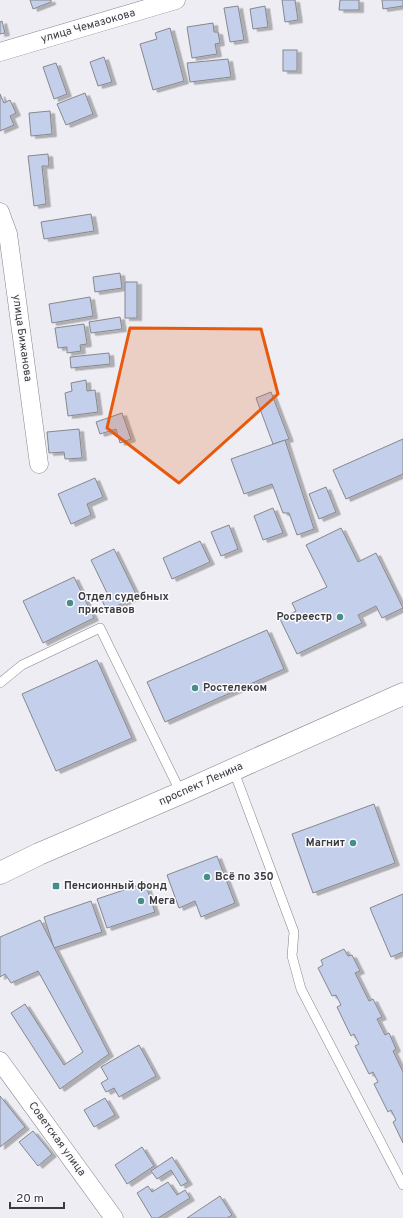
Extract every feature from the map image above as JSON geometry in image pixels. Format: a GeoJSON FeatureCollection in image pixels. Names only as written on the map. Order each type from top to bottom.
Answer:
{"type":"FeatureCollection","features":[{"type":"Feature","properties":{"kind":"main road","name":"проспект Ленина"},"geometry":{"type":"LineString","coordinates":[[0,874],[39,854],[181,793],[403,694]]}},
{"type":"Feature","properties":{"kind":"street","name":"улица Чемазокова"},"geometry":{"type":"LineString","coordinates":[[0,52],[176,0]]}},
{"type":"Feature","properties":{"kind":"street","name":"улица Бижанова"},"geometry":{"type":"LineString","coordinates":[[0,212],[8,234],[39,464]]}},
{"type":"Feature","properties":{"kind":"street","name":"Советская улица"},"geometry":{"type":"LineString","coordinates":[[0,1060],[114,1218]]}},
{"type":"Feature","properties":{"kind":"lane"},"geometry":{"type":"LineString","coordinates":[[0,683],[22,665],[100,628],[181,793]]}},
{"type":"Feature","properties":{"kind":"lane"},"geometry":{"type":"LineString","coordinates":[[233,769],[294,932],[292,956],[301,989],[403,1185]]}},
{"type":"Feature","properties":{"kind":"highlighted area"},"geometry":{"type":"Polygon","coordinates":[[[130,328],[261,329],[278,394],[179,483],[107,428],[130,328]]]}},
{"type":"Feature","properties":{"kind":"building"},"geometry":{"type":"Polygon","coordinates":[[[30,0],[51,0],[51,2],[33,9],[30,0]]]}},
{"type":"Feature","properties":{"kind":"building"},"geometry":{"type":"Polygon","coordinates":[[[282,0],[295,0],[298,20],[285,22],[282,0]]]}},
{"type":"Feature","properties":{"kind":"building"},"geometry":{"type":"Polygon","coordinates":[[[340,0],[359,0],[359,10],[339,10],[340,0]]]}},
{"type":"Feature","properties":{"kind":"building"},"geometry":{"type":"Polygon","coordinates":[[[382,0],[403,0],[403,6],[383,9],[382,0]]]}},
{"type":"Feature","properties":{"kind":"building"},"geometry":{"type":"Polygon","coordinates":[[[238,6],[244,40],[230,42],[224,8],[238,6]]]}},
{"type":"Feature","properties":{"kind":"building"},"geometry":{"type":"Polygon","coordinates":[[[265,6],[268,27],[253,29],[250,9],[265,6]]]}},
{"type":"Feature","properties":{"kind":"building"},"geometry":{"type":"Polygon","coordinates":[[[2,21],[5,33],[0,34],[0,22],[2,21]]]}},
{"type":"Feature","properties":{"kind":"building"},"geometry":{"type":"Polygon","coordinates":[[[213,23],[214,32],[218,32],[220,43],[215,44],[217,54],[192,58],[187,27],[213,23]]]}},
{"type":"Feature","properties":{"kind":"building"},"geometry":{"type":"Polygon","coordinates":[[[170,28],[184,81],[153,90],[140,44],[157,39],[155,33],[170,28]]]}},
{"type":"Feature","properties":{"kind":"building"},"geometry":{"type":"Polygon","coordinates":[[[283,50],[297,50],[297,71],[283,71],[283,50]]]}},
{"type":"Feature","properties":{"kind":"building"},"geometry":{"type":"Polygon","coordinates":[[[104,57],[112,82],[98,86],[90,62],[104,57]]]}},
{"type":"Feature","properties":{"kind":"building"},"geometry":{"type":"Polygon","coordinates":[[[228,59],[231,77],[190,82],[187,63],[228,59]]]}},
{"type":"Feature","properties":{"kind":"building"},"geometry":{"type":"Polygon","coordinates":[[[56,63],[67,94],[54,99],[43,67],[56,63]]]}},
{"type":"Feature","properties":{"kind":"building"},"geometry":{"type":"Polygon","coordinates":[[[85,93],[93,114],[66,125],[57,104],[85,93]]]}},
{"type":"Feature","properties":{"kind":"building"},"geometry":{"type":"Polygon","coordinates":[[[0,94],[4,103],[10,100],[16,113],[10,116],[14,125],[0,131],[0,94]]]}},
{"type":"Feature","properties":{"kind":"building"},"geometry":{"type":"Polygon","coordinates":[[[50,111],[52,134],[31,136],[29,113],[50,111]]]}},
{"type":"Feature","properties":{"kind":"building"},"geometry":{"type":"Polygon","coordinates":[[[48,154],[49,166],[42,166],[46,204],[34,206],[28,156],[48,154]]]}},
{"type":"Feature","properties":{"kind":"building"},"geometry":{"type":"Polygon","coordinates":[[[91,214],[94,231],[44,239],[41,222],[91,214]]]}},
{"type":"Feature","properties":{"kind":"building"},"geometry":{"type":"Polygon","coordinates":[[[120,273],[122,288],[95,292],[93,277],[120,273]]]}},
{"type":"Feature","properties":{"kind":"building"},"geometry":{"type":"Polygon","coordinates":[[[125,282],[137,282],[137,318],[125,318],[125,282]]]}},
{"type":"Feature","properties":{"kind":"building"},"geometry":{"type":"Polygon","coordinates":[[[90,297],[93,316],[52,323],[49,304],[90,297]]]}},
{"type":"Feature","properties":{"kind":"building"},"geometry":{"type":"Polygon","coordinates":[[[120,317],[122,329],[91,333],[89,322],[120,317]]]}},
{"type":"Feature","properties":{"kind":"building"},"geometry":{"type":"Polygon","coordinates":[[[84,324],[87,344],[80,345],[81,351],[67,353],[67,347],[58,348],[55,328],[84,324]]]}},
{"type":"Feature","properties":{"kind":"building"},"geometry":{"type":"Polygon","coordinates":[[[109,353],[110,364],[71,368],[70,357],[109,353]]]}},
{"type":"Feature","properties":{"kind":"building"},"geometry":{"type":"Polygon","coordinates":[[[86,380],[87,391],[95,390],[98,412],[68,416],[65,393],[72,391],[71,383],[86,380]]]}},
{"type":"Feature","properties":{"kind":"building"},"geometry":{"type":"Polygon","coordinates":[[[271,392],[289,439],[273,444],[256,398],[271,392]]]}},
{"type":"Feature","properties":{"kind":"building"},"geometry":{"type":"Polygon","coordinates":[[[122,413],[131,439],[120,443],[116,429],[100,434],[96,422],[122,413]]]}},
{"type":"Feature","properties":{"kind":"building"},"geometry":{"type":"Polygon","coordinates":[[[79,429],[82,458],[65,459],[64,452],[49,453],[47,432],[79,429]]]}},
{"type":"Feature","properties":{"kind":"building"},"geometry":{"type":"Polygon","coordinates":[[[403,439],[403,474],[346,499],[333,470],[403,439]]]}},
{"type":"Feature","properties":{"kind":"building"},"geometry":{"type":"Polygon","coordinates":[[[285,440],[314,529],[297,535],[289,513],[283,513],[272,484],[244,494],[231,459],[285,440]]]}},
{"type":"Feature","properties":{"kind":"building"},"geometry":{"type":"Polygon","coordinates":[[[95,478],[103,497],[87,504],[91,515],[71,524],[58,494],[95,478]]]}},
{"type":"Feature","properties":{"kind":"building"},"geometry":{"type":"Polygon","coordinates":[[[326,487],[336,512],[319,519],[309,494],[326,487]]]}},
{"type":"Feature","properties":{"kind":"building"},"geometry":{"type":"Polygon","coordinates":[[[273,508],[283,533],[263,540],[254,516],[273,508]]]}},
{"type":"Feature","properties":{"kind":"building"},"geometry":{"type":"Polygon","coordinates":[[[229,525],[238,549],[221,556],[211,532],[229,525]]]}},
{"type":"Feature","properties":{"kind":"building"},"geometry":{"type":"Polygon","coordinates":[[[341,528],[358,562],[376,553],[403,608],[382,618],[376,606],[358,615],[362,623],[297,654],[280,619],[296,611],[292,603],[327,587],[306,545],[341,528]]]}},
{"type":"Feature","properties":{"kind":"building"},"geometry":{"type":"Polygon","coordinates":[[[200,541],[210,562],[172,579],[163,558],[200,541]]]}},
{"type":"Feature","properties":{"kind":"building"},"geometry":{"type":"Polygon","coordinates":[[[114,549],[137,596],[107,611],[101,598],[108,595],[91,560],[114,549]]]}},
{"type":"Feature","properties":{"kind":"building"},"geometry":{"type":"Polygon","coordinates":[[[74,577],[94,618],[43,643],[23,601],[74,577]]]}},
{"type":"Feature","properties":{"kind":"building"},"geometry":{"type":"Polygon","coordinates":[[[267,630],[284,669],[165,722],[147,682],[267,630]]]}},
{"type":"Feature","properties":{"kind":"building"},"geometry":{"type":"Polygon","coordinates":[[[97,660],[132,738],[56,771],[22,694],[97,660]]]}},
{"type":"Feature","properties":{"kind":"building"},"geometry":{"type":"Polygon","coordinates":[[[374,804],[395,863],[313,893],[292,834],[374,804]]]}},
{"type":"Feature","properties":{"kind":"building"},"geometry":{"type":"Polygon","coordinates":[[[217,856],[235,903],[201,917],[195,901],[179,908],[167,875],[217,856]]]}},
{"type":"Feature","properties":{"kind":"building"},"geometry":{"type":"Polygon","coordinates":[[[145,883],[155,912],[107,928],[97,899],[145,883]]]}},
{"type":"Feature","properties":{"kind":"building"},"geometry":{"type":"Polygon","coordinates":[[[403,894],[403,952],[391,957],[370,908],[403,894]]]}},
{"type":"Feature","properties":{"kind":"building"},"geometry":{"type":"Polygon","coordinates":[[[91,901],[102,932],[54,948],[44,917],[91,901]]]}},
{"type":"Feature","properties":{"kind":"building"},"geometry":{"type":"Polygon","coordinates":[[[40,920],[109,1054],[60,1089],[11,1013],[25,1004],[64,1065],[83,1052],[38,971],[11,983],[5,974],[0,977],[0,937],[40,920]]]}},
{"type":"Feature","properties":{"kind":"building"},"geometry":{"type":"Polygon","coordinates":[[[344,949],[348,956],[352,955],[360,971],[355,973],[369,1001],[373,999],[382,1017],[377,1019],[385,1035],[389,1033],[396,1049],[393,1051],[403,1072],[403,1143],[393,1122],[396,1120],[391,1110],[388,1112],[374,1084],[378,1082],[373,1072],[369,1074],[355,1046],[359,1044],[354,1034],[351,1036],[337,1007],[341,1005],[336,995],[332,996],[318,968],[323,965],[321,960],[344,949]]]}},
{"type":"Feature","properties":{"kind":"building"},"geometry":{"type":"Polygon","coordinates":[[[139,1045],[156,1076],[119,1097],[114,1088],[106,1092],[101,1083],[108,1079],[101,1067],[139,1045]]]}},
{"type":"Feature","properties":{"kind":"building"},"geometry":{"type":"Polygon","coordinates":[[[0,1096],[25,1127],[0,1147],[0,1096]]]}},
{"type":"Feature","properties":{"kind":"building"},"geometry":{"type":"Polygon","coordinates":[[[105,1098],[115,1115],[94,1127],[84,1110],[105,1098]]]}},
{"type":"Feature","properties":{"kind":"building"},"geometry":{"type":"Polygon","coordinates":[[[33,1131],[52,1154],[38,1166],[19,1142],[33,1131]]]}},
{"type":"Feature","properties":{"kind":"building"},"geometry":{"type":"Polygon","coordinates":[[[142,1147],[154,1166],[127,1184],[115,1165],[142,1147]]]}},
{"type":"Feature","properties":{"kind":"building"},"geometry":{"type":"Polygon","coordinates":[[[172,1157],[188,1182],[181,1186],[171,1170],[157,1179],[151,1171],[172,1157]]]}},
{"type":"Feature","properties":{"kind":"building"},"geometry":{"type":"Polygon","coordinates":[[[168,1182],[177,1195],[185,1190],[190,1198],[158,1218],[152,1218],[137,1193],[148,1186],[152,1192],[168,1182]]]}},
{"type":"Feature","properties":{"kind":"building"},"geometry":{"type":"Polygon","coordinates":[[[220,1196],[232,1215],[227,1218],[187,1218],[220,1196]]]}},
{"type":"Feature","properties":{"kind":"place","name":"Отдел судебных приставов"},"geometry":{"type":"Point","coordinates":[70,603]}},
{"type":"Feature","properties":{"kind":"place","name":"Росреестр"},"geometry":{"type":"Point","coordinates":[340,617]}},
{"type":"Feature","properties":{"kind":"place","name":"Ростелеком"},"geometry":{"type":"Point","coordinates":[195,688]}},
{"type":"Feature","properties":{"kind":"place","name":"Магнит"},"geometry":{"type":"Point","coordinates":[353,843]}},
{"type":"Feature","properties":{"kind":"place","name":"Всё по 350"},"geometry":{"type":"Point","coordinates":[207,877]}},
{"type":"Feature","properties":{"kind":"place","name":"Пенсионный фонд"},"geometry":{"type":"Point","coordinates":[56,886]}},
{"type":"Feature","properties":{"kind":"place","name":"Мега"},"geometry":{"type":"Point","coordinates":[141,901]}}]}
